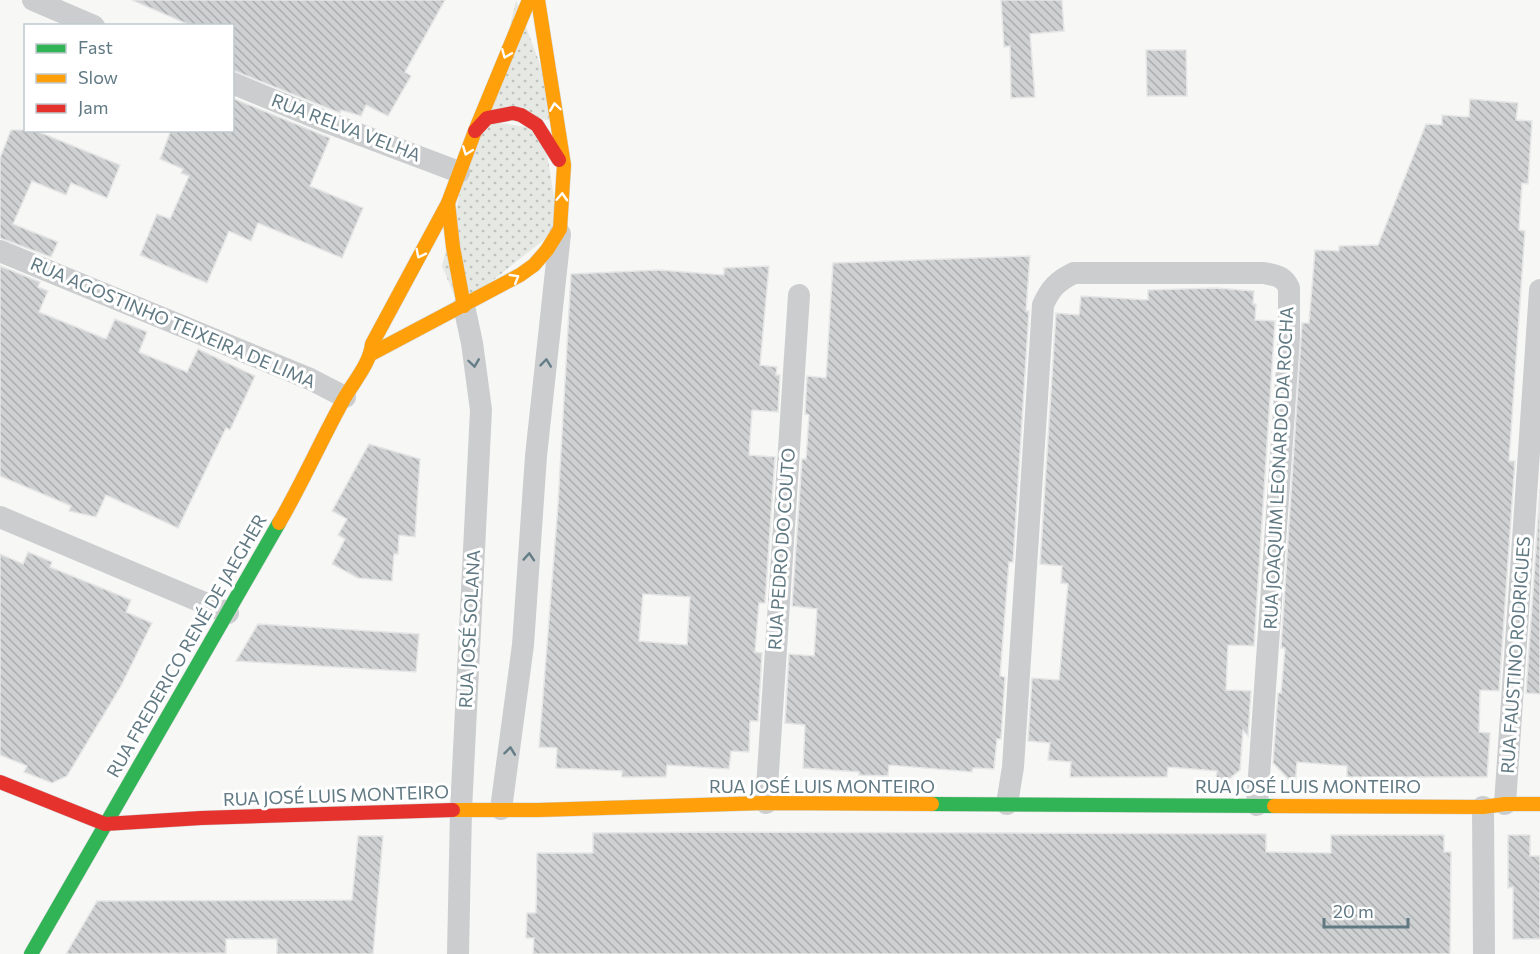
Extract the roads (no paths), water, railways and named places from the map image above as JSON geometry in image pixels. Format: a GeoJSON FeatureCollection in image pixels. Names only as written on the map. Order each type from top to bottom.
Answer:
{"type":"FeatureCollection","features":[{"type":"Feature","properties":{"kind":"main road","name":"RUA FREDERICO RENÉ DE JAEGHER"},"geometry":{"type":"LineString","coordinates":[[31,954],[228,614],[303,481],[345,397],[371,354],[372,344],[448,203],[475,130],[529,0]]}},
{"type":"Feature","properties":{"kind":"main road"},"geometry":{"type":"LineString","coordinates":[[371,354],[520,275],[534,265],[560,229],[564,165],[538,0]]}},
{"type":"Feature","properties":{"kind":"main road"},"geometry":{"type":"LineString","coordinates":[[475,130],[486,118],[513,113],[521,115],[537,125],[555,157],[564,165]]}},
{"type":"Feature","properties":{"kind":"main road"},"geometry":{"type":"LineString","coordinates":[[448,203],[453,247],[464,306]]}},
{"type":"Feature","properties":{"kind":"main road"},"geometry":{"type":"LineString","coordinates":[[0,782],[105,824]]}},
{"type":"Feature","properties":{"kind":"main road","name":"RUA JOSÉ LUIS MONTEIRO"},"geometry":{"type":"LineString","coordinates":[[105,824],[201,818],[461,810],[766,804],[1483,807],[1540,804]]}},
{"type":"Feature","properties":{"kind":"street"},"geometry":{"type":"LineString","coordinates":[[33,0],[89,24]]}},
{"type":"Feature","properties":{"kind":"street","name":"RUA RELVA VELHA"},"geometry":{"type":"LineString","coordinates":[[234,84],[329,123],[459,172]]}},
{"type":"Feature","properties":{"kind":"street"},"geometry":{"type":"LineString","coordinates":[[501,809],[523,645],[536,456],[560,229]]}},
{"type":"Feature","properties":{"kind":"street","name":"RUA AGOSTINHO TEIXEIRA DE LIMA"},"geometry":{"type":"LineString","coordinates":[[0,250],[310,379],[345,397]]}},
{"type":"Feature","properties":{"kind":"street","name":"RUA JOAQUIM LEONARDO DA ROCHA"},"geometry":{"type":"LineString","coordinates":[[1007,804],[1013,767],[1043,305],[1049,291],[1059,280],[1074,273],[1264,273],[1282,278],[1289,288],[1289,338],[1257,805]]}},
{"type":"Feature","properties":{"kind":"street","name":"RUA FAUSTINO RODRIGUES"},"geometry":{"type":"LineString","coordinates":[[1506,804],[1540,290]]}},
{"type":"Feature","properties":{"kind":"street","name":"RUA PEDRO DO COUTO"},"geometry":{"type":"LineString","coordinates":[[766,804],[799,295]]}},
{"type":"Feature","properties":{"kind":"street","name":"RUA JOSÉ SOLANA"},"geometry":{"type":"LineString","coordinates":[[458,954],[461,810],[481,410],[472,343],[464,306]]}},
{"type":"Feature","properties":{"kind":"street"},"geometry":{"type":"LineString","coordinates":[[0,517],[228,614]]}},
{"type":"Feature","properties":{"kind":"street"},"geometry":{"type":"LineString","coordinates":[[1483,807],[1484,954]]}}]}
